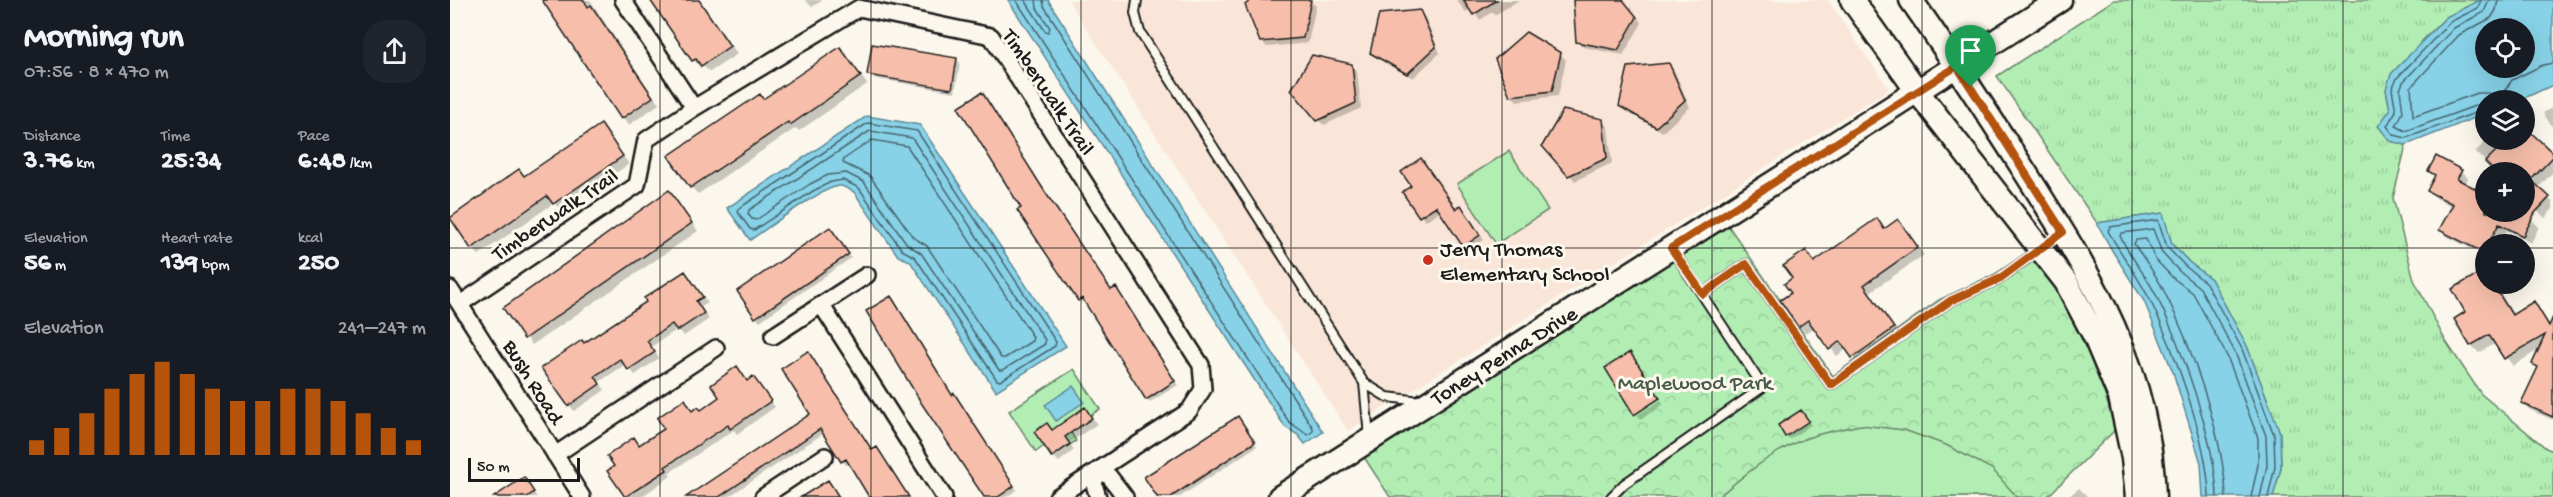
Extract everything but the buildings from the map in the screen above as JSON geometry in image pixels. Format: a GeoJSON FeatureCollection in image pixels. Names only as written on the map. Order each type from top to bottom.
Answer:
{"type":"FeatureCollection","features":[{"type":"Feature","properties":{"kind":"street"},"geometry":{"type":"LineString","coordinates":[[623,0],[694,108]]}},
{"type":"Feature","properties":{"kind":"street"},"geometry":{"type":"LineString","coordinates":[[1852,0],[1917,91],[2066,282],[2094,335],[2120,397],[2133,458],[2138,497]]}},
{"type":"Feature","properties":{"kind":"street"},"geometry":{"type":"LineString","coordinates":[[1911,0],[1957,66],[2063,232],[2106,306],[2138,389],[2153,468],[2154,497]]}},
{"type":"Feature","properties":{"kind":"street","name":"Toney Penna Drive"},"geometry":{"type":"LineString","coordinates":[[1280,497],[2060,0]]}},
{"type":"Feature","properties":{"kind":"street","name":"Timberwalk Trail"},"geometry":{"type":"LineString","coordinates":[[455,307],[637,185],[646,140],[859,4],[991,36],[1201,365],[1203,389],[1189,411],[1057,497]]}},
{"type":"Feature","properties":{"kind":"street"},"geometry":{"type":"LineString","coordinates":[[773,336],[867,275]]}},
{"type":"Feature","properties":{"kind":"street","name":"Bush Road"},"geometry":{"type":"LineString","coordinates":[[450,289],[455,307],[555,455],[578,495]]}},
{"type":"Feature","properties":{"kind":"street"},"geometry":{"type":"LineString","coordinates":[[822,306],[944,497]]}},
{"type":"Feature","properties":{"kind":"street"},"geometry":{"type":"LineString","coordinates":[[555,455],[716,348]]}},
{"type":"Feature","properties":{"kind":"street"},"geometry":{"type":"LineString","coordinates":[[763,497],[825,456]]}},
{"type":"Feature","properties":{"kind":"street"},"geometry":{"type":"LineString","coordinates":[[1098,497],[1094,483],[1098,471],[1109,476],[1125,497]]}},
{"type":"Feature","properties":{"kind":"lane"},"geometry":{"type":"LineString","coordinates":[[1137,0],[1135,13],[1140,32],[1364,382],[1387,397],[1428,402]]}},
{"type":"Feature","properties":{"kind":"lane"},"geometry":{"type":"LineString","coordinates":[[1703,294],[1746,264],[1831,385],[1950,301],[1999,279],[2063,232]]}},
{"type":"Feature","properties":{"kind":"lane"},"geometry":{"type":"LineString","coordinates":[[1611,497],[1624,484],[1763,387],[1671,248]]}},
{"type":"Feature","properties":{"kind":"lane"},"geometry":{"type":"LineString","coordinates":[[1364,382],[1369,439]]}},
{"type":"Feature","properties":{"kind":"shaded area","name":"Jerry Thomas Elementary School"},"geometry":{"type":"Polygon","coordinates":[[[1068,0],[1828,0],[1889,89],[1348,431],[1068,0]]]}},
{"type":"Feature","properties":{"kind":"green space"},"geometry":{"type":"Polygon","coordinates":[[[2114,0],[2480,0],[2446,17],[2423,40],[2386,89],[2390,110],[2390,141],[2406,145],[2393,198],[2414,280],[2445,340],[2481,394],[2546,448],[2553,451],[2553,497],[2273,497],[2281,468],[2280,433],[2247,346],[2211,279],[2189,262],[2172,244],[2162,213],[2097,223],[1997,76],[2114,0]]]}},
{"type":"Feature","properties":{"kind":"green space"},"geometry":{"type":"Polygon","coordinates":[[[1509,151],[1548,210],[1496,244],[1457,184],[1509,151]]]}},
{"type":"Feature","properties":{"kind":"green space","name":"Maplewood Park"},"geometry":{"type":"Polygon","coordinates":[[[1727,224],[1833,376],[1939,300],[1995,274],[2031,250],[2054,285],[2095,365],[2116,429],[2047,497],[1390,497],[1362,454],[1727,224]]]}},
{"type":"Feature","properties":{"kind":"green space"},"geometry":{"type":"Polygon","coordinates":[[[1074,369],[1100,409],[1069,429],[1076,441],[1051,457],[1044,446],[1036,452],[1009,411],[1074,369]]]}},
{"type":"Feature","properties":{"kind":"green space"},"geometry":{"type":"Polygon","coordinates":[[[1861,425],[1904,430],[1946,445],[1992,469],[2017,497],[1718,497],[1779,451],[1815,435],[1861,425]]]}},
{"type":"Feature","properties":{"kind":"water"},"geometry":{"type":"Polygon","coordinates":[[[1008,0],[1048,0],[1323,432],[1305,444],[1298,435],[1285,427],[1008,0]]]}},
{"type":"Feature","properties":{"kind":"water"},"geometry":{"type":"Polygon","coordinates":[[[2480,0],[2553,0],[2553,85],[2535,93],[2535,90],[2475,90],[2475,118],[2406,145],[2390,141],[2378,126],[2390,110],[2386,89],[2391,74],[2446,17],[2480,0]]]}},
{"type":"Feature","properties":{"kind":"water"},"geometry":{"type":"Polygon","coordinates":[[[867,116],[920,125],[1066,346],[996,391],[910,261],[898,256],[854,192],[843,186],[822,192],[750,240],[727,208],[867,116]]]}},
{"type":"Feature","properties":{"kind":"water"},"geometry":{"type":"Polygon","coordinates":[[[2163,213],[2172,244],[2189,262],[2211,279],[2247,346],[2280,433],[2281,468],[2273,497],[2203,497],[2201,463],[2173,372],[2144,301],[2097,223],[2163,213]]]}},
{"type":"Feature","properties":{"kind":"water"},"geometry":{"type":"Polygon","coordinates":[[[1073,386],[1084,402],[1056,421],[1045,405],[1073,386]]]}},
{"type":"Feature","properties":{"kind":"place","name":"Jerry Thomas Elementary School"},"geometry":{"type":"Point","coordinates":[1428,260]}},
{"type":"Feature","properties":{"kind":"route"},"geometry":{"type":"LineString","coordinates":[[1957,66],[1971,87],[2063,232],[1999,279],[1950,301],[1831,385],[1746,264],[1703,294],[1671,248],[1957,66]]}}]}
